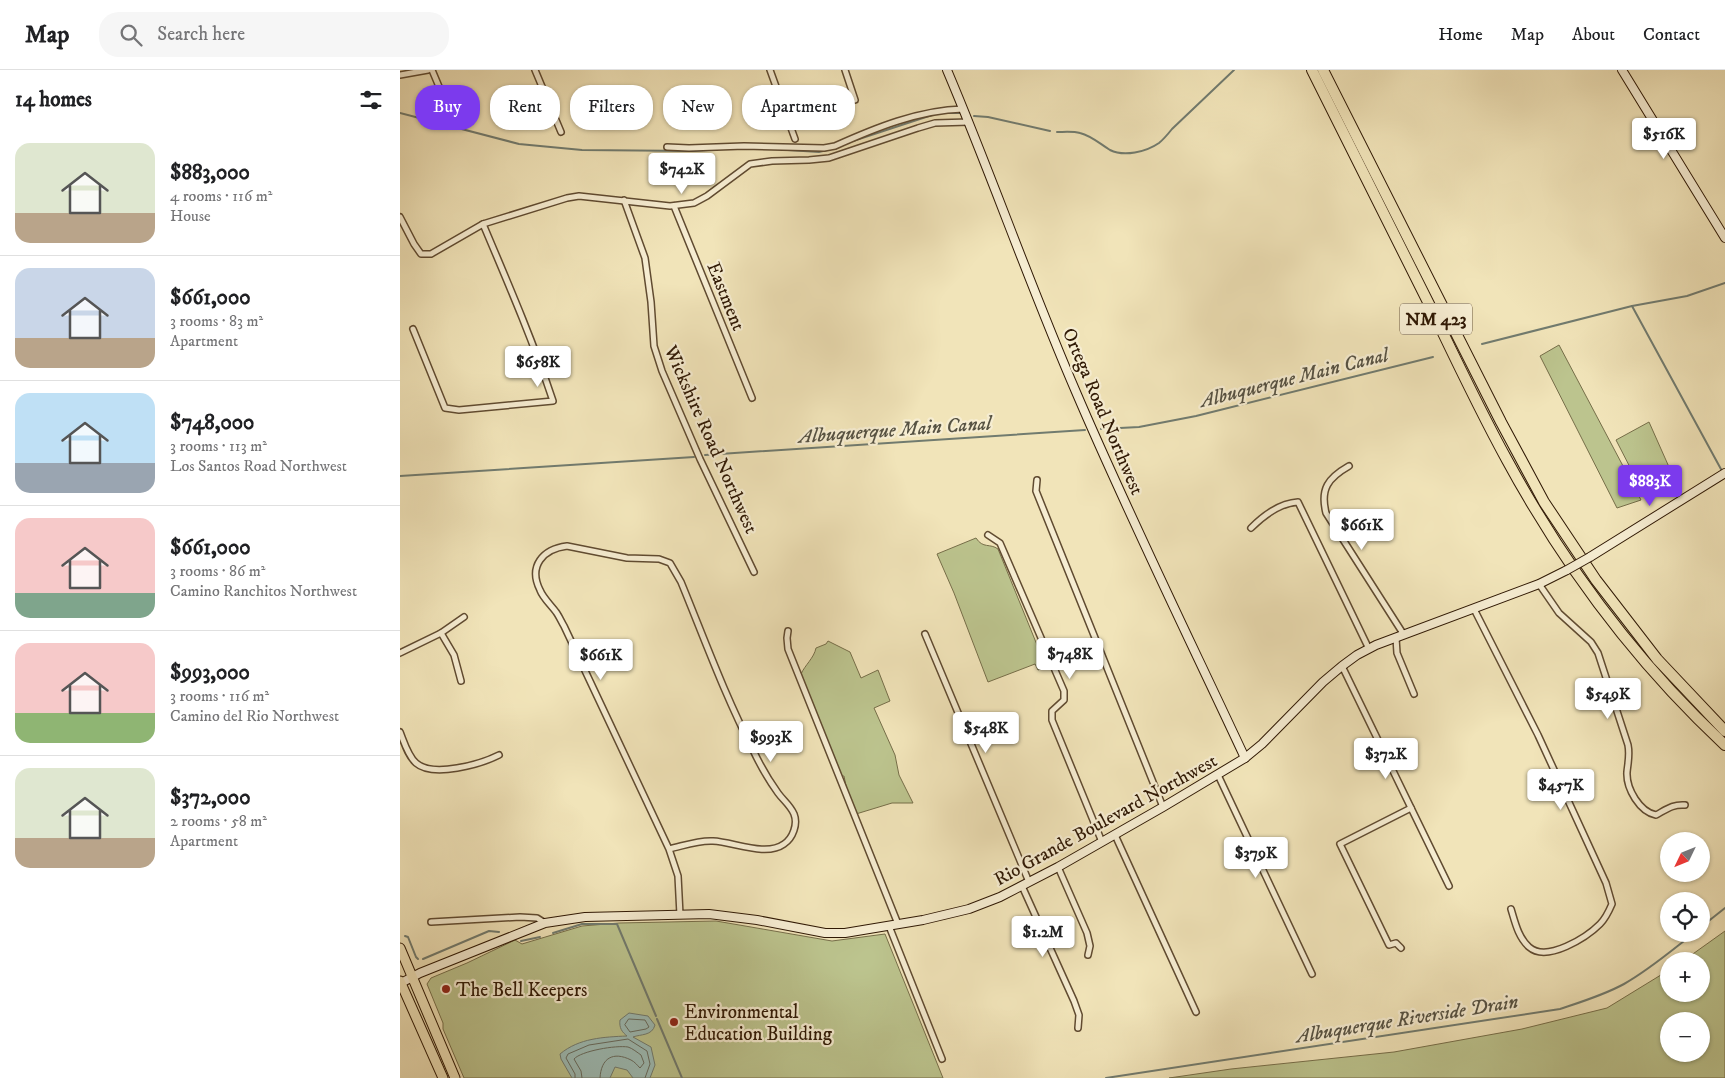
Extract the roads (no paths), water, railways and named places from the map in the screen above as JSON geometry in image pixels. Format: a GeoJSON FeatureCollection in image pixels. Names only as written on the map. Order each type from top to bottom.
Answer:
{"type":"FeatureCollection","features":[{"type":"Feature","properties":{"kind":"highway","name":"NM 423"},"geometry":{"type":"LineString","coordinates":[[1312,70],[1507,461],[1531,502],[1586,585],[1639,653],[1725,746]]}},
{"type":"Feature","properties":{"kind":"highway","name":"NM 423"},"geometry":{"type":"LineString","coordinates":[[1323,70],[1500,422],[1544,502],[1596,580],[1657,659],[1725,731]]}},
{"type":"Feature","properties":{"kind":"main road"},"geometry":{"type":"LineString","coordinates":[[400,948],[455,1078]]}},
{"type":"Feature","properties":{"kind":"main road"},"geometry":{"type":"LineString","coordinates":[[401,982],[443,1078]]}},
{"type":"Feature","properties":{"kind":"street"},"geometry":{"type":"LineString","coordinates":[[400,75],[430,70],[438,85]]}},
{"type":"Feature","properties":{"kind":"street"},"geometry":{"type":"LineString","coordinates":[[534,70],[561,132]]}},
{"type":"Feature","properties":{"kind":"street"},"geometry":{"type":"LineString","coordinates":[[770,70],[794,139]]}},
{"type":"Feature","properties":{"kind":"street"},"geometry":{"type":"LineString","coordinates":[[845,70],[850,85]]}},
{"type":"Feature","properties":{"kind":"street","name":"Ortega Road Northwest"},"geometry":{"type":"LineString","coordinates":[[947,70],[1076,392],[1245,758]]}},
{"type":"Feature","properties":{"kind":"street"},"geometry":{"type":"LineString","coordinates":[[1622,70],[1725,238]]}},
{"type":"Feature","properties":{"kind":"street"},"geometry":{"type":"LineString","coordinates":[[667,146],[689,148],[732,146],[824,148],[835,146],[917,115],[944,110],[964,109]]}},
{"type":"Feature","properties":{"kind":"street"},"geometry":{"type":"LineString","coordinates":[[400,216],[421,254],[431,254],[483,224],[572,197],[579,196],[674,206],[694,203],[707,196],[750,164],[829,158],[935,123],[969,122]]}},
{"type":"Feature","properties":{"kind":"street","name":"Wickshire Road Northwest"},"geometry":{"type":"LineString","coordinates":[[624,200],[645,258],[654,346],[662,371],[700,459],[754,572]]}},
{"type":"Feature","properties":{"kind":"street","name":"Eastment"},"geometry":{"type":"LineString","coordinates":[[674,206],[752,398]]}},
{"type":"Feature","properties":{"kind":"street"},"geometry":{"type":"LineString","coordinates":[[413,329],[446,408],[459,410],[553,401],[518,306],[483,224]]}},
{"type":"Feature","properties":{"kind":"street"},"geometry":{"type":"LineString","coordinates":[[1349,466],[1337,473],[1325,490],[1323,501],[1326,513],[1404,635]]}},
{"type":"Feature","properties":{"kind":"street","name":"Rio Grande Boulevard Northwest"},"geometry":{"type":"LineString","coordinates":[[401,982],[545,923],[585,917],[709,914],[749,919],[825,933],[844,933],[924,920],[969,908],[1000,897],[1115,835],[1218,776],[1245,758],[1262,744],[1323,682],[1357,655],[1396,638],[1539,584],[1590,557],[1723,475]]}},
{"type":"Feature","properties":{"kind":"street"},"geometry":{"type":"LineString","coordinates":[[1037,480],[1036,491],[1164,807]]}},
{"type":"Feature","properties":{"kind":"street"},"geometry":{"type":"LineString","coordinates":[[1251,528],[1259,520],[1278,508],[1292,502],[1298,502],[1369,649]]}},
{"type":"Feature","properties":{"kind":"street"},"geometry":{"type":"LineString","coordinates":[[988,535],[1000,542],[1064,691],[1064,700],[1052,711],[1052,720],[1102,842]]}},
{"type":"Feature","properties":{"kind":"street"},"geometry":{"type":"LineString","coordinates":[[669,850],[698,842],[714,841],[773,849],[784,845],[791,837],[795,825],[794,815],[787,802],[764,773],[745,735],[681,582],[670,563],[659,559],[627,558],[567,546],[557,547],[542,557],[536,572],[540,592],[557,613],[565,627],[669,850],[678,876],[680,915]]}},
{"type":"Feature","properties":{"kind":"street"},"geometry":{"type":"LineString","coordinates":[[1539,584],[1559,613],[1591,642],[1598,652],[1628,745],[1627,778],[1637,803],[1648,812],[1656,815],[1677,804],[1685,805]]}},
{"type":"Feature","properties":{"kind":"street"},"geometry":{"type":"LineString","coordinates":[[1474,609],[1538,736],[1606,883],[1612,904],[1601,923],[1578,942],[1560,949],[1541,952],[1530,948],[1520,935],[1510,909]]}},
{"type":"Feature","properties":{"kind":"street"},"geometry":{"type":"LineString","coordinates":[[400,653],[441,633],[464,617]]}},
{"type":"Feature","properties":{"kind":"street"},"geometry":{"type":"LineString","coordinates":[[788,631],[788,649],[898,924]]}},
{"type":"Feature","properties":{"kind":"street"},"geometry":{"type":"LineString","coordinates":[[441,633],[454,655],[461,681]]}},
{"type":"Feature","properties":{"kind":"street"},"geometry":{"type":"LineString","coordinates":[[925,634],[1074,1001],[1079,1016],[1078,1028]]}},
{"type":"Feature","properties":{"kind":"street"},"geometry":{"type":"LineString","coordinates":[[1396,638],[1398,653],[1414,694]]}},
{"type":"Feature","properties":{"kind":"street"},"geometry":{"type":"LineString","coordinates":[[1342,666],[1449,886]]}},
{"type":"Feature","properties":{"kind":"street"},"geometry":{"type":"LineString","coordinates":[[400,732],[409,752],[417,763],[428,769],[442,770],[484,762],[499,755]]}},
{"type":"Feature","properties":{"kind":"street"},"geometry":{"type":"LineString","coordinates":[[1218,776],[1312,974]]}},
{"type":"Feature","properties":{"kind":"street"},"geometry":{"type":"LineString","coordinates":[[1401,948],[1396,943],[1389,945],[1340,844],[1411,808]]}},
{"type":"Feature","properties":{"kind":"street"},"geometry":{"type":"LineString","coordinates":[[1115,835],[1196,1012]]}},
{"type":"Feature","properties":{"kind":"street"},"geometry":{"type":"LineString","coordinates":[[1058,867],[1087,932],[1090,946],[1088,955]]}},
{"type":"Feature","properties":{"kind":"street"},"geometry":{"type":"LineString","coordinates":[[431,922],[520,917],[537,918],[545,923]]}},
{"type":"Feature","properties":{"kind":"street"},"geometry":{"type":"LineString","coordinates":[[889,926],[942,1059]]}},
{"type":"Feature","properties":{"kind":"water"},"geometry":{"type":"Polygon","coordinates":[[[629,1013],[648,1016],[655,1025],[654,1029],[649,1033],[633,1037],[651,1047],[655,1065],[650,1078],[633,1078],[627,1070],[615,1067],[610,1078],[572,1078],[560,1054],[583,1042],[601,1038],[627,1036],[621,1030],[620,1020],[629,1013]]]}},
{"type":"Feature","properties":{"kind":"waterway"},"geometry":{"type":"LineString","coordinates":[[1057,132],[1084,134],[1116,152],[1128,153],[1148,149],[1161,141],[1234,70]]}},
{"type":"Feature","properties":{"kind":"waterway"},"geometry":{"type":"LineString","coordinates":[[400,113],[519,144],[582,150],[708,150]]}},
{"type":"Feature","properties":{"kind":"waterway"},"geometry":{"type":"LineString","coordinates":[[944,113],[961,113]]}},
{"type":"Feature","properties":{"kind":"waterway"},"geometry":{"type":"LineString","coordinates":[[853,141],[932,115]]}},
{"type":"Feature","properties":{"kind":"waterway"},"geometry":{"type":"LineString","coordinates":[[974,116],[988,117],[1050,131]]}},
{"type":"Feature","properties":{"kind":"waterway"},"geometry":{"type":"LineString","coordinates":[[788,150],[819,152],[835,148]]}},
{"type":"Feature","properties":{"kind":"waterway"},"geometry":{"type":"LineString","coordinates":[[728,149],[756,149]]}},
{"type":"Feature","properties":{"kind":"waterway","name":"Albuquerque Main Canal"},"geometry":{"type":"LineString","coordinates":[[1482,344],[1632,306],[1687,296],[1725,283]]}},
{"type":"Feature","properties":{"kind":"waterway","name":"Albuquerque Main Canal"},"geometry":{"type":"LineString","coordinates":[[1632,306],[1722,471]]}},
{"type":"Feature","properties":{"kind":"waterway","name":"Albuquerque Main Canal"},"geometry":{"type":"LineString","coordinates":[[1101,429],[1139,427],[1196,416],[1433,357]]}},
{"type":"Feature","properties":{"kind":"waterway","name":"Albuquerque Main Canal"},"geometry":{"type":"LineString","coordinates":[[705,455],[1085,430]]}},
{"type":"Feature","properties":{"kind":"waterway","name":"Albuquerque Main Canal"},"geometry":{"type":"LineString","coordinates":[[400,476],[694,457]]}},
{"type":"Feature","properties":{"kind":"waterway","name":"Albuquerque Riverside Drain"},"geometry":{"type":"LineString","coordinates":[[1710,920],[1725,908]]}},
{"type":"Feature","properties":{"kind":"waterway"},"geometry":{"type":"LineString","coordinates":[[553,933],[582,924],[617,924],[656,1016]]}},
{"type":"Feature","properties":{"kind":"waterway"},"geometry":{"type":"LineString","coordinates":[[423,959],[489,931],[499,932]]}},
{"type":"Feature","properties":{"kind":"waterway"},"geometry":{"type":"LineString","coordinates":[[405,936],[408,937],[418,959]]}},
{"type":"Feature","properties":{"kind":"waterway"},"geometry":{"type":"LineString","coordinates":[[521,941],[540,937]]}},
{"type":"Feature","properties":{"kind":"waterway","name":"Albuquerque Riverside Drain"},"geometry":{"type":"LineString","coordinates":[[1106,1078],[1560,1009],[1600,995],[1624,984],[1651,967],[1683,942]]}},
{"type":"Feature","properties":{"kind":"waterway"},"geometry":{"type":"LineString","coordinates":[[657,1019],[682,1078]]}},
{"type":"Feature","properties":{"kind":"place","name":"The Bell Keepers"},"geometry":{"type":"Point","coordinates":[446,989]}},
{"type":"Feature","properties":{"kind":"place","name":"Environmental Education Building"},"geometry":{"type":"Point","coordinates":[674,1022]}}]}
